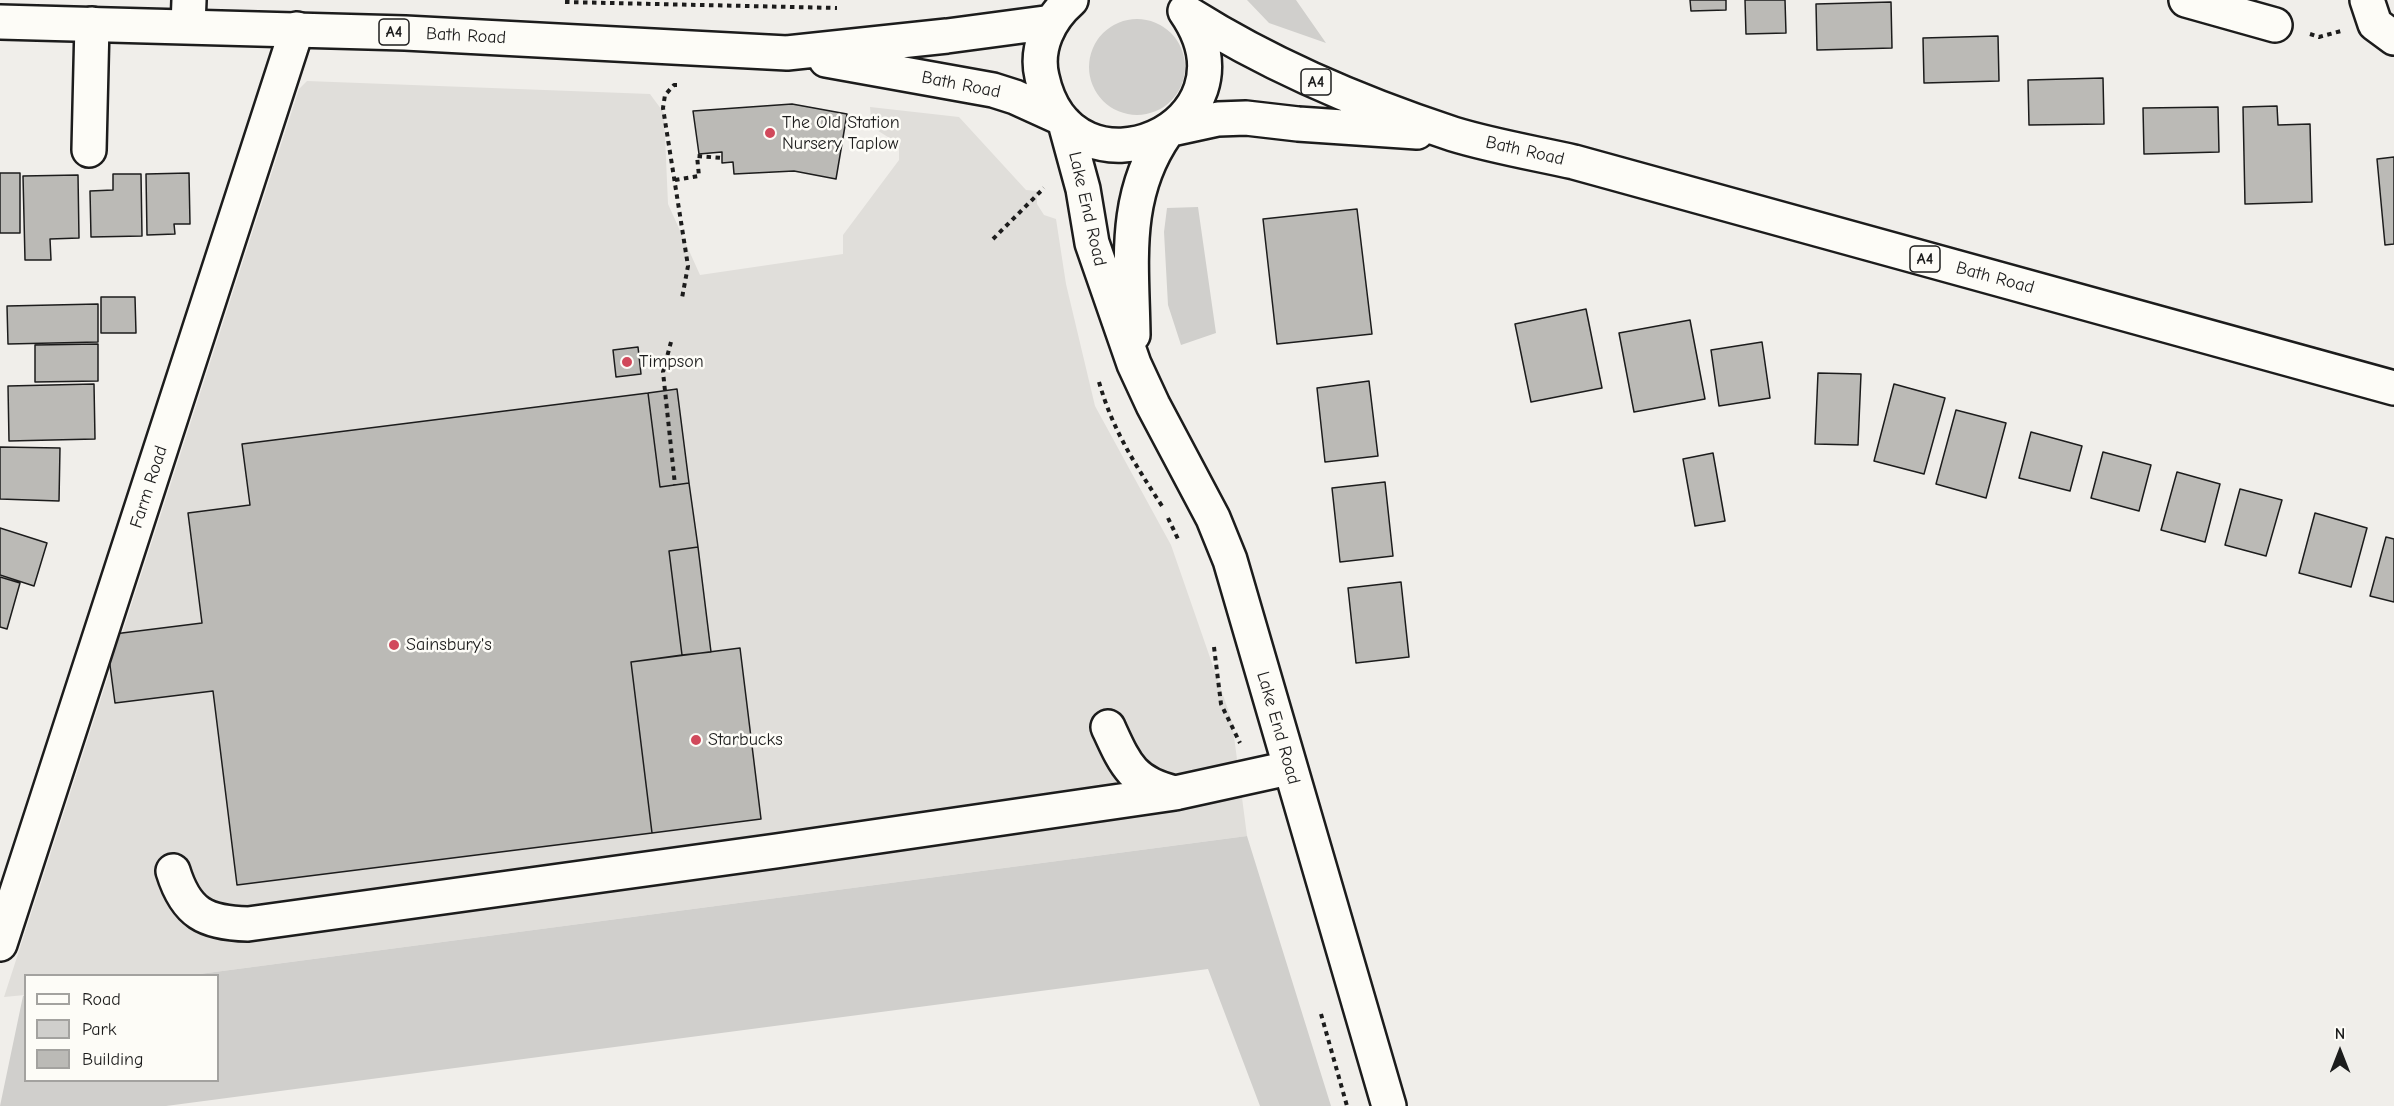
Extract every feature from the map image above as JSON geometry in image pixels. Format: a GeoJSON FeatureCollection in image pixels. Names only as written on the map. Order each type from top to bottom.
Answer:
{"type":"FeatureCollection","features":[{"type":"Feature","properties":{"kind":"main road"},"geometry":{"type":"LineString","coordinates":[[2186,0],[2234,7],[2275,25]]}},
{"type":"Feature","properties":{"kind":"main road","name":"Lake End Road"},"geometry":{"type":"LineString","coordinates":[[1134,364],[1132,242],[1134,209],[1146,168],[1169,131],[1184,118],[1198,96],[1204,73],[1203,50],[1197,30],[1179,4]]}},
{"type":"Feature","properties":{"kind":"main road","name":"Bath Road"},"geometry":{"type":"LineString","coordinates":[[1179,4],[1243,47],[1287,69],[1336,91],[1455,134],[1574,162],[2394,388]]}},
{"type":"Feature","properties":{"kind":"main road","name":"Lake End Road"},"geometry":{"type":"LineString","coordinates":[[1062,8],[1041,46],[1040,69],[1046,95],[1062,120],[1083,189],[1092,243],[1134,364],[1153,405],[1213,518],[1230,560],[1389,1106]]}},
{"type":"Feature","properties":{"kind":"main road","name":"Bath Road"},"geometry":{"type":"LineString","coordinates":[[788,53],[947,36],[1062,8]]}},
{"type":"Feature","properties":{"kind":"main road","name":"Bath Road"},"geometry":{"type":"LineString","coordinates":[[0,21],[92,24],[189,13],[297,29],[788,53],[993,90],[1015,97],[1062,120],[1087,138],[1113,146],[1141,144],[1169,131],[1218,119],[1246,118],[1298,124],[1455,134]]}},
{"type":"Feature","properties":{"kind":"main road"},"geometry":{"type":"LineString","coordinates":[[89,150],[92,24]]}},
{"type":"Feature","properties":{"kind":"main road","name":"Farm Road"},"geometry":{"type":"LineString","coordinates":[[0,944],[297,29]]}},
{"type":"Feature","properties":{"kind":"main road"},"geometry":{"type":"LineString","coordinates":[[1108,727],[1123,759],[1137,778],[1175,793]]}},
{"type":"Feature","properties":{"kind":"main road"},"geometry":{"type":"LineString","coordinates":[[172,871],[179,891],[190,905],[205,917],[223,924],[248,924],[1175,793],[1289,768]]}},
{"type":"Feature","properties":{"kind":"path"},"geometry":{"type":"LineString","coordinates":[[558,1],[718,5]]}},
{"type":"Feature","properties":{"kind":"path"},"geometry":{"type":"LineString","coordinates":[[2275,25],[2319,37],[2379,21]]}},
{"type":"Feature","properties":{"kind":"path"},"geometry":{"type":"LineString","coordinates":[[682,298],[688,266],[663,108],[665,95],[674,86],[683,85]]}},
{"type":"Feature","properties":{"kind":"path"},"geometry":{"type":"LineString","coordinates":[[675,180],[699,176],[697,156],[722,158]]}},
{"type":"Feature","properties":{"kind":"path"},"geometry":{"type":"LineString","coordinates":[[993,239],[1051,181]]}},
{"type":"Feature","properties":{"kind":"path"},"geometry":{"type":"LineString","coordinates":[[671,342],[663,372],[675,485]]}},
{"type":"Feature","properties":{"kind":"path"},"geometry":{"type":"LineString","coordinates":[[1096,371],[1105,403],[1122,444],[1162,506],[1183,548]]}},
{"type":"Feature","properties":{"kind":"path"},"geometry":{"type":"LineString","coordinates":[[1214,640],[1221,704],[1237,735],[1251,776]]}},
{"type":"Feature","properties":{"kind":"path"},"geometry":{"type":"LineString","coordinates":[[1320,1011],[1347,1106]]}},
{"type":"Feature","properties":{"kind":"shaded area"},"geometry":{"type":"Polygon","coordinates":[[[307,81],[650,94],[664,113],[668,204],[700,275],[843,254],[843,235],[899,160],[899,144],[872,127],[870,107],[959,117],[1026,190],[1037,191],[1037,204],[1044,215],[1056,219],[1066,284],[1095,406],[1171,545],[1232,721],[1247,836],[200,974],[24,974],[24,995],[4,997],[299,89],[307,81]]]}},
{"type":"Feature","properties":{"kind":"green space"},"geometry":{"type":"Polygon","coordinates":[[[1247,0],[1296,0],[1326,43],[1269,23],[1247,0]]]}},
{"type":"Feature","properties":{"kind":"green space"},"geometry":{"type":"Polygon","coordinates":[[[1128,19],[1146,19],[1164,27],[1177,40],[1185,58],[1182,86],[1164,107],[1146,115],[1128,115],[1110,107],[1097,94],[1089,76],[1089,58],[1097,40],[1110,27],[1128,19]]]}},
{"type":"Feature","properties":{"kind":"green space"},"geometry":{"type":"Polygon","coordinates":[[[1198,207],[1216,333],[1181,345],[1168,305],[1164,232],[1167,208],[1198,207]]]}},
{"type":"Feature","properties":{"kind":"green space"},"geometry":{"type":"Polygon","coordinates":[[[1247,836],[1331,1106],[1260,1106],[1208,969],[166,1106],[0,1106],[24,996],[24,1082],[219,1082],[219,974],[200,974],[1247,836]]]}},
{"type":"Feature","properties":{"kind":"building"},"geometry":{"type":"Polygon","coordinates":[[[1690,0],[1726,0],[1726,10],[1691,11],[1690,0]]]}},
{"type":"Feature","properties":{"kind":"building"},"geometry":{"type":"Polygon","coordinates":[[[1745,0],[1785,0],[1786,33],[1746,34],[1745,0]]]}},
{"type":"Feature","properties":{"kind":"building"},"geometry":{"type":"Polygon","coordinates":[[[1891,2],[1892,48],[1817,50],[1816,4],[1891,2]]]}},
{"type":"Feature","properties":{"kind":"building"},"geometry":{"type":"Polygon","coordinates":[[[1998,36],[1999,81],[1924,83],[1923,38],[1998,36]]]}},
{"type":"Feature","properties":{"kind":"building"},"geometry":{"type":"Polygon","coordinates":[[[2103,78],[2104,124],[2029,125],[2028,80],[2103,78]]]}},
{"type":"Feature","properties":{"kind":"building","name":"The Old Station Nursery Taplow"},"geometry":{"type":"Polygon","coordinates":[[[792,104],[847,114],[836,179],[794,171],[734,174],[733,162],[722,163],[722,152],[699,154],[693,111],[792,104]]]}},
{"type":"Feature","properties":{"kind":"building"},"geometry":{"type":"Polygon","coordinates":[[[2277,106],[2278,125],[2310,124],[2312,202],[2245,204],[2243,107],[2277,106]]]}},
{"type":"Feature","properties":{"kind":"building"},"geometry":{"type":"Polygon","coordinates":[[[2218,107],[2219,152],[2144,154],[2143,108],[2218,107]]]}},
{"type":"Feature","properties":{"kind":"building"},"geometry":{"type":"Polygon","coordinates":[[[2394,157],[2394,244],[2385,245],[2377,159],[2394,157]]]}},
{"type":"Feature","properties":{"kind":"building"},"geometry":{"type":"Polygon","coordinates":[[[0,173],[20,173],[20,233],[0,233],[0,173]]]}},
{"type":"Feature","properties":{"kind":"building"},"geometry":{"type":"Polygon","coordinates":[[[189,173],[190,224],[174,224],[175,234],[147,235],[146,174],[189,173]]]}},
{"type":"Feature","properties":{"kind":"building"},"geometry":{"type":"Polygon","coordinates":[[[113,174],[141,174],[142,236],[91,237],[90,191],[113,190],[113,174]]]}},
{"type":"Feature","properties":{"kind":"building"},"geometry":{"type":"Polygon","coordinates":[[[78,175],[79,238],[50,239],[51,260],[25,260],[23,176],[78,175]]]}},
{"type":"Feature","properties":{"kind":"building"},"geometry":{"type":"Polygon","coordinates":[[[1357,209],[1372,334],[1277,344],[1263,219],[1357,209]]]}},
{"type":"Feature","properties":{"kind":"building"},"geometry":{"type":"Polygon","coordinates":[[[101,297],[135,297],[136,333],[101,333],[101,297]]]}},
{"type":"Feature","properties":{"kind":"building"},"geometry":{"type":"Polygon","coordinates":[[[98,304],[98,342],[8,344],[7,306],[98,304]]]}},
{"type":"Feature","properties":{"kind":"building"},"geometry":{"type":"Polygon","coordinates":[[[1586,309],[1602,388],[1531,402],[1515,324],[1586,309]]]}},
{"type":"Feature","properties":{"kind":"building"},"geometry":{"type":"Polygon","coordinates":[[[1690,320],[1705,399],[1634,412],[1619,333],[1690,320]]]}},
{"type":"Feature","properties":{"kind":"building"},"geometry":{"type":"Polygon","coordinates":[[[1762,342],[1770,398],[1719,406],[1711,350],[1762,342]]]}},
{"type":"Feature","properties":{"kind":"building"},"geometry":{"type":"Polygon","coordinates":[[[98,344],[98,381],[35,382],[35,345],[98,344]]]}},
{"type":"Feature","properties":{"kind":"building","name":"Timpson"},"geometry":{"type":"Polygon","coordinates":[[[638,347],[641,374],[616,377],[613,350],[638,347]]]}},
{"type":"Feature","properties":{"kind":"building"},"geometry":{"type":"Polygon","coordinates":[[[1818,373],[1861,374],[1858,445],[1815,444],[1818,373]]]}},
{"type":"Feature","properties":{"kind":"building"},"geometry":{"type":"Polygon","coordinates":[[[1369,381],[1378,456],[1325,462],[1317,388],[1369,381]]]}},
{"type":"Feature","properties":{"kind":"building"},"geometry":{"type":"Polygon","coordinates":[[[94,384],[95,439],[9,441],[8,386],[94,384]]]}},
{"type":"Feature","properties":{"kind":"building"},"geometry":{"type":"Polygon","coordinates":[[[1894,384],[1945,398],[1924,474],[1874,461],[1894,384]]]}},
{"type":"Feature","properties":{"kind":"building"},"geometry":{"type":"Polygon","coordinates":[[[677,389],[689,483],[660,487],[648,393],[677,389]]]}},
{"type":"Feature","properties":{"kind":"building","name":"Sainsbury's"},"geometry":{"type":"Polygon","coordinates":[[[648,393],[660,487],[689,483],[698,547],[669,551],[682,655],[631,662],[652,833],[237,885],[213,691],[115,703],[106,635],[202,623],[188,513],[250,505],[242,444],[648,393]]]}},
{"type":"Feature","properties":{"kind":"building"},"geometry":{"type":"Polygon","coordinates":[[[1956,410],[2006,423],[1986,498],[1936,484],[1956,410]]]}},
{"type":"Feature","properties":{"kind":"building"},"geometry":{"type":"Polygon","coordinates":[[[2031,432],[2082,446],[2070,491],[2019,478],[2031,432]]]}},
{"type":"Feature","properties":{"kind":"building"},"geometry":{"type":"Polygon","coordinates":[[[0,447],[60,448],[59,501],[0,499],[0,447]]]}},
{"type":"Feature","properties":{"kind":"building"},"geometry":{"type":"Polygon","coordinates":[[[2103,452],[2151,465],[2139,511],[2091,498],[2103,452]]]}},
{"type":"Feature","properties":{"kind":"building"},"geometry":{"type":"Polygon","coordinates":[[[1713,453],[1725,521],[1695,526],[1683,459],[1713,453]]]}},
{"type":"Feature","properties":{"kind":"building"},"geometry":{"type":"Polygon","coordinates":[[[2177,472],[2220,484],[2205,542],[2161,530],[2177,472]]]}},
{"type":"Feature","properties":{"kind":"building"},"geometry":{"type":"Polygon","coordinates":[[[1385,482],[1393,556],[1340,562],[1332,488],[1385,482]]]}},
{"type":"Feature","properties":{"kind":"building"},"geometry":{"type":"Polygon","coordinates":[[[2240,489],[2282,500],[2266,556],[2225,545],[2240,489]]]}},
{"type":"Feature","properties":{"kind":"building"},"geometry":{"type":"Polygon","coordinates":[[[2315,513],[2367,528],[2351,587],[2299,573],[2315,513]]]}},
{"type":"Feature","properties":{"kind":"building"},"geometry":{"type":"Polygon","coordinates":[[[0,528],[47,543],[34,586],[0,575],[0,528]]]}},
{"type":"Feature","properties":{"kind":"building"},"geometry":{"type":"Polygon","coordinates":[[[2386,537],[2394,539],[2394,602],[2370,596],[2386,537]]]}},
{"type":"Feature","properties":{"kind":"building"},"geometry":{"type":"Polygon","coordinates":[[[698,547],[711,652],[682,655],[669,551],[698,547]]]}},
{"type":"Feature","properties":{"kind":"building"},"geometry":{"type":"Polygon","coordinates":[[[0,577],[20,583],[7,629],[0,627],[0,577]]]}},
{"type":"Feature","properties":{"kind":"building"},"geometry":{"type":"Polygon","coordinates":[[[1401,582],[1409,657],[1356,663],[1348,588],[1401,582]]]}},
{"type":"Feature","properties":{"kind":"building","name":"Starbucks"},"geometry":{"type":"Polygon","coordinates":[[[740,648],[761,819],[652,833],[631,662],[740,648]]]}},
{"type":"Feature","properties":{"kind":"place","name":"The Old Station Nursery Taplow"},"geometry":{"type":"Point","coordinates":[770,133]}},
{"type":"Feature","properties":{"kind":"place","name":"Timpson"},"geometry":{"type":"Point","coordinates":[627,362]}},
{"type":"Feature","properties":{"kind":"place","name":"Sainsbury's"},"geometry":{"type":"Point","coordinates":[394,645]}},
{"type":"Feature","properties":{"kind":"place","name":"Starbucks"},"geometry":{"type":"Point","coordinates":[696,740]}}]}
